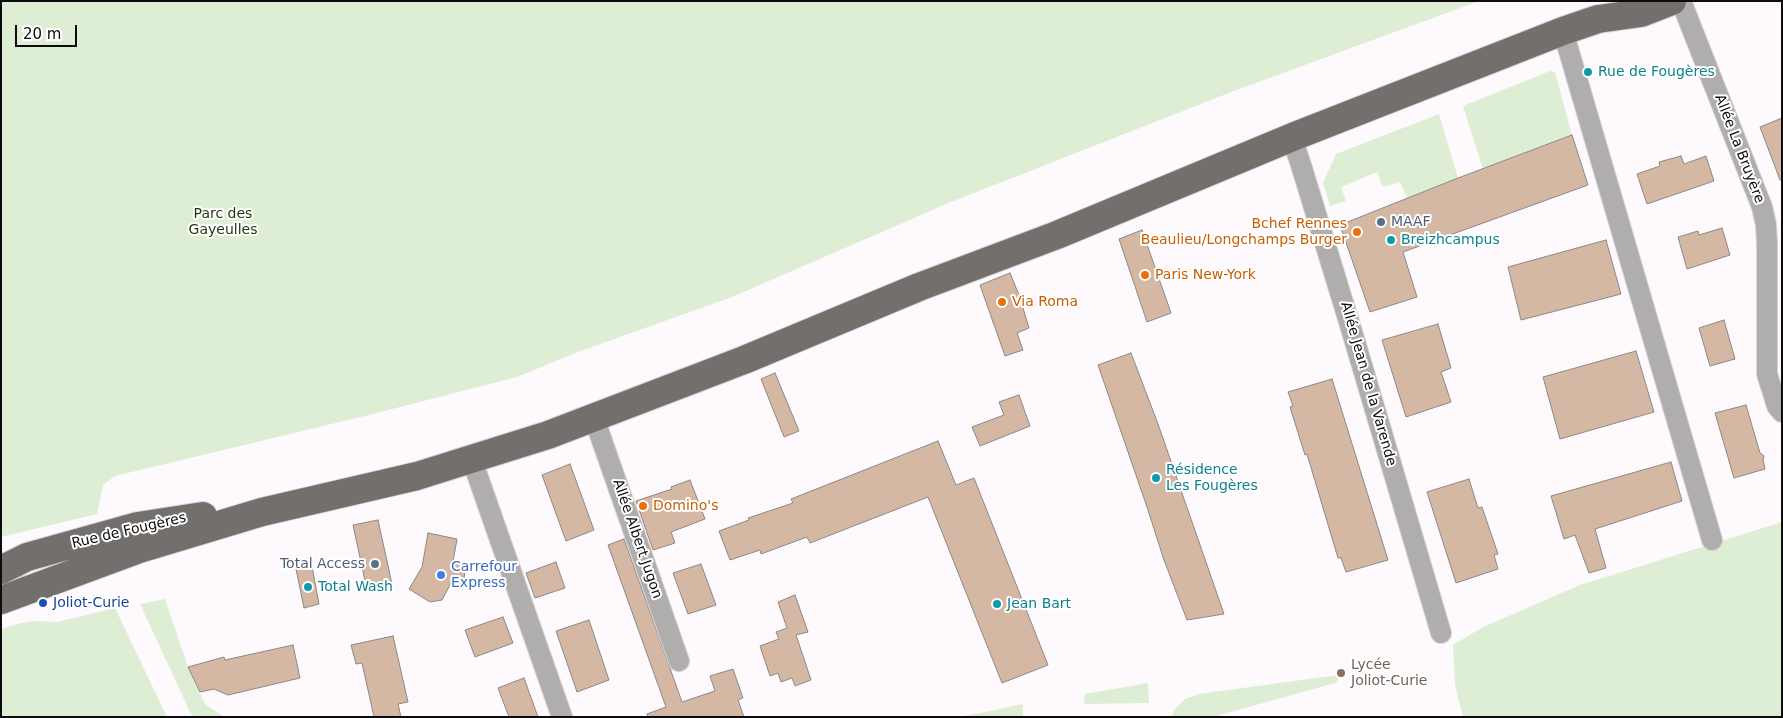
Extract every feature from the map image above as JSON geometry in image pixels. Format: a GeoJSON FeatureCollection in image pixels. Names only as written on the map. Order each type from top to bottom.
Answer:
{"type":"FeatureCollection","features":[{"type":"Feature","properties":{"kind":"main road"},"geometry":{"type":"LineString","coordinates":[[1598,19],[1627,1]]}},
{"type":"Feature","properties":{"kind":"main road"},"geometry":{"type":"LineString","coordinates":[[1,600],[139,550],[262,512],[418,476],[548,436],[744,360],[919,287],[1057,235],[1295,136],[1563,31],[1598,19],[1642,13],[1672,1]]}},
{"type":"Feature","properties":{"kind":"main road","name":"Rue de Fougères"},"geometry":{"type":"LineString","coordinates":[[1,570],[27,557],[138,526],[190,517],[262,512]]}},
{"type":"Feature","properties":{"kind":"street","name":"Allée La Bruyère"},"geometry":{"type":"LineString","coordinates":[[1681,1],[1762,207],[1766,225],[1774,245],[1767,374],[1778,406],[1782,412]]}},
{"type":"Feature","properties":{"kind":"street"},"geometry":{"type":"LineString","coordinates":[[1563,31],[1712,540]]}},
{"type":"Feature","properties":{"kind":"street","name":"Allée Jean de la Varende"},"geometry":{"type":"LineString","coordinates":[[1295,136],[1296,150],[1441,633]]}},
{"type":"Feature","properties":{"kind":"street","name":"Allée Albert Jugon"},"geometry":{"type":"LineString","coordinates":[[594,418],[679,661]]}},
{"type":"Feature","properties":{"kind":"street"},"geometry":{"type":"LineString","coordinates":[[472,460],[562,717]]}},
{"type":"Feature","properties":{"kind":"green space","name":"Parc des Gayeulles"},"geometry":{"type":"Polygon","coordinates":[[[1,1],[1479,1],[1234,91],[951,202],[732,297],[578,352],[517,377],[369,415],[115,476],[103,485],[97,514],[1,537],[1,1]]]}},
{"type":"Feature","properties":{"kind":"green space"},"geometry":{"type":"Polygon","coordinates":[[[1550,71],[1555,72],[1572,135],[1483,169],[1463,106],[1550,71]]]}},
{"type":"Feature","properties":{"kind":"green space"},"geometry":{"type":"Polygon","coordinates":[[[1439,114],[1458,178],[1407,198],[1400,182],[1383,187],[1377,172],[1341,187],[1346,201],[1330,206],[1323,183],[1336,154],[1439,114]]]}},
{"type":"Feature","properties":{"kind":"green space"},"geometry":{"type":"Polygon","coordinates":[[[1782,522],[1782,717],[1463,717],[1455,685],[1453,645],[1483,627],[1580,585],[1782,522]]]}},
{"type":"Feature","properties":{"kind":"green space"},"geometry":{"type":"Polygon","coordinates":[[[165,599],[188,667],[205,704],[224,717],[193,717],[191,714],[140,604],[165,599]]]}},
{"type":"Feature","properties":{"kind":"green space"},"geometry":{"type":"Polygon","coordinates":[[[115,608],[167,717],[1,717],[1,629],[34,621],[57,622],[115,608]]]}},
{"type":"Feature","properties":{"kind":"green space"},"geometry":{"type":"Polygon","coordinates":[[[1338,675],[1338,680],[1335,683],[1220,715],[1220,717],[1171,717],[1175,709],[1185,699],[1199,694],[1338,675]]]}},
{"type":"Feature","properties":{"kind":"green space"},"geometry":{"type":"Polygon","coordinates":[[[1148,683],[1149,703],[1084,704],[1085,694],[1148,683]]]}},
{"type":"Feature","properties":{"kind":"green space"},"geometry":{"type":"Polygon","coordinates":[[[1023,704],[1023,717],[958,717],[985,712],[1023,704]]]}},
{"type":"Feature","properties":{"kind":"building"},"geometry":{"type":"Polygon","coordinates":[[[1782,118],[1782,180],[1780,180],[1760,127],[1782,118]]]}},
{"type":"Feature","properties":{"kind":"building"},"geometry":{"type":"Polygon","coordinates":[[[1572,135],[1588,185],[1403,252],[1417,297],[1370,312],[1340,225],[1572,135]]]}},
{"type":"Feature","properties":{"kind":"building"},"geometry":{"type":"Polygon","coordinates":[[[1681,156],[1684,164],[1706,156],[1714,181],[1647,204],[1637,174],[1660,166],[1659,162],[1681,156]]]}},
{"type":"Feature","properties":{"kind":"building"},"geometry":{"type":"Polygon","coordinates":[[[1722,228],[1730,255],[1687,269],[1678,237],[1698,231],[1699,235],[1722,228]]]}},
{"type":"Feature","properties":{"kind":"building","name":"Paris New-York"},"geometry":{"type":"Polygon","coordinates":[[[1142,230],[1171,313],[1147,322],[1119,239],[1142,230]]]}},
{"type":"Feature","properties":{"kind":"building"},"geometry":{"type":"Polygon","coordinates":[[[1606,240],[1621,294],[1521,320],[1508,267],[1606,240]]]}},
{"type":"Feature","properties":{"kind":"building"},"geometry":{"type":"Polygon","coordinates":[[[1010,273],[1029,328],[1017,333],[1023,350],[1005,356],[980,285],[1010,273]]]}},
{"type":"Feature","properties":{"kind":"building"},"geometry":{"type":"Polygon","coordinates":[[[1724,320],[1735,359],[1710,366],[1699,328],[1724,320]]]}},
{"type":"Feature","properties":{"kind":"building"},"geometry":{"type":"Polygon","coordinates":[[[1438,324],[1451,368],[1441,372],[1451,402],[1406,417],[1382,340],[1438,324]]]}},
{"type":"Feature","properties":{"kind":"building"},"geometry":{"type":"Polygon","coordinates":[[[1636,351],[1654,412],[1560,439],[1543,377],[1636,351]]]}},
{"type":"Feature","properties":{"kind":"building","name":"Résidence Les Fougères"},"geometry":{"type":"Polygon","coordinates":[[[1131,353],[1158,424],[1224,614],[1187,620],[1164,560],[1098,365],[1131,353]]]}},
{"type":"Feature","properties":{"kind":"building"},"geometry":{"type":"Polygon","coordinates":[[[775,373],[799,431],[784,437],[761,379],[775,373]]]}},
{"type":"Feature","properties":{"kind":"building"},"geometry":{"type":"Polygon","coordinates":[[[1332,379],[1388,560],[1346,572],[1341,558],[1338,558],[1307,454],[1305,455],[1290,407],[1293,406],[1288,392],[1332,379]]]}},
{"type":"Feature","properties":{"kind":"building"},"geometry":{"type":"Polygon","coordinates":[[[1019,395],[1030,426],[980,446],[972,427],[1004,415],[999,402],[1019,395]]]}},
{"type":"Feature","properties":{"kind":"building"},"geometry":{"type":"Polygon","coordinates":[[[1746,405],[1760,453],[1764,456],[1765,469],[1734,478],[1715,413],[1746,405]]]}},
{"type":"Feature","properties":{"kind":"building","name":"Jean Bart"},"geometry":{"type":"Polygon","coordinates":[[[938,441],[956,485],[974,478],[1048,665],[1002,683],[928,497],[810,543],[807,537],[761,554],[760,550],[730,560],[719,531],[749,520],[748,518],[793,503],[791,499],[938,441]]]}},
{"type":"Feature","properties":{"kind":"building"},"geometry":{"type":"Polygon","coordinates":[[[1671,462],[1682,501],[1595,529],[1606,568],[1589,573],[1575,535],[1564,539],[1551,496],[1671,462]]]}},
{"type":"Feature","properties":{"kind":"building"},"geometry":{"type":"Polygon","coordinates":[[[570,464],[594,530],[566,541],[542,475],[570,464]]]}},
{"type":"Feature","properties":{"kind":"building"},"geometry":{"type":"Polygon","coordinates":[[[1469,479],[1478,508],[1482,507],[1498,554],[1494,555],[1498,569],[1456,583],[1427,492],[1469,479]]]}},
{"type":"Feature","properties":{"kind":"building"},"geometry":{"type":"Polygon","coordinates":[[[690,480],[705,519],[671,532],[675,543],[653,550],[636,501],[672,489],[671,487],[690,480]]]}},
{"type":"Feature","properties":{"kind":"building","name":"Total Access"},"geometry":{"type":"Polygon","coordinates":[[[378,520],[392,584],[367,590],[353,525],[378,520]]]}},
{"type":"Feature","properties":{"kind":"building","name":"Carrefour Express"},"geometry":{"type":"Polygon","coordinates":[[[428,533],[457,539],[453,562],[466,565],[463,586],[451,583],[442,600],[430,602],[409,589],[422,567],[428,533]]]}},
{"type":"Feature","properties":{"kind":"building"},"geometry":{"type":"Polygon","coordinates":[[[624,539],[682,702],[715,691],[710,676],[733,669],[743,698],[738,700],[744,717],[648,717],[647,714],[666,707],[608,545],[624,539]]]}},
{"type":"Feature","properties":{"kind":"building"},"geometry":{"type":"Polygon","coordinates":[[[556,562],[565,588],[535,598],[526,573],[556,562]]]}},
{"type":"Feature","properties":{"kind":"building"},"geometry":{"type":"Polygon","coordinates":[[[701,564],[716,605],[688,614],[673,573],[701,564]]]}},
{"type":"Feature","properties":{"kind":"building","name":"Total Wash"},"geometry":{"type":"Polygon","coordinates":[[[312,566],[319,604],[304,608],[296,569],[312,566]]]}},
{"type":"Feature","properties":{"kind":"building"},"geometry":{"type":"Polygon","coordinates":[[[795,595],[808,632],[796,635],[811,680],[795,686],[792,678],[781,682],[778,673],[770,676],[760,646],[779,639],[776,632],[787,628],[778,602],[795,595]]]}},
{"type":"Feature","properties":{"kind":"building"},"geometry":{"type":"Polygon","coordinates":[[[503,617],[513,643],[475,657],[465,630],[503,617]]]}},
{"type":"Feature","properties":{"kind":"building"},"geometry":{"type":"Polygon","coordinates":[[[589,620],[609,680],[577,692],[556,631],[589,620]]]}},
{"type":"Feature","properties":{"kind":"building"},"geometry":{"type":"Polygon","coordinates":[[[393,636],[408,702],[398,704],[401,717],[374,717],[362,663],[356,664],[351,645],[393,636]]]}},
{"type":"Feature","properties":{"kind":"building"},"geometry":{"type":"Polygon","coordinates":[[[293,645],[300,678],[228,695],[214,689],[200,692],[188,667],[224,657],[225,660],[293,645]]]}},
{"type":"Feature","properties":{"kind":"building"},"geometry":{"type":"Polygon","coordinates":[[[524,678],[538,717],[509,717],[498,688],[524,678]]]}},
{"type":"Feature","properties":{"kind":"place","name":"Rue de Fougères"},"geometry":{"type":"Point","coordinates":[1588,72]}},
{"type":"Feature","properties":{"kind":"place","name":"MAAF"},"geometry":{"type":"Point","coordinates":[1381,222]}},
{"type":"Feature","properties":{"kind":"place","name":"Bchef Rennes Beaulieu/Longchamps Burger"},"geometry":{"type":"Point","coordinates":[1357,232]}},
{"type":"Feature","properties":{"kind":"place","name":"Breizhcampus"},"geometry":{"type":"Point","coordinates":[1391,240]}},
{"type":"Feature","properties":{"kind":"place","name":"Paris New-York"},"geometry":{"type":"Point","coordinates":[1145,275]}},
{"type":"Feature","properties":{"kind":"place","name":"Via Roma"},"geometry":{"type":"Point","coordinates":[1002,302]}},
{"type":"Feature","properties":{"kind":"place","name":"Résidence Les Fougères"},"geometry":{"type":"Point","coordinates":[1156,478]}},
{"type":"Feature","properties":{"kind":"place","name":"Domino's"},"geometry":{"type":"Point","coordinates":[643,506]}},
{"type":"Feature","properties":{"kind":"place","name":"Total Access"},"geometry":{"type":"Point","coordinates":[375,564]}},
{"type":"Feature","properties":{"kind":"place","name":"Carrefour Express"},"geometry":{"type":"Point","coordinates":[441,575]}},
{"type":"Feature","properties":{"kind":"place","name":"Total Wash"},"geometry":{"type":"Point","coordinates":[308,587]}},
{"type":"Feature","properties":{"kind":"place","name":"Joliot-Curie"},"geometry":{"type":"Point","coordinates":[43,603]}},
{"type":"Feature","properties":{"kind":"place","name":"Jean Bart"},"geometry":{"type":"Point","coordinates":[997,604]}},
{"type":"Feature","properties":{"kind":"place","name":"Lycée Joliot-Curie"},"geometry":{"type":"Point","coordinates":[1341,673]}}]}
